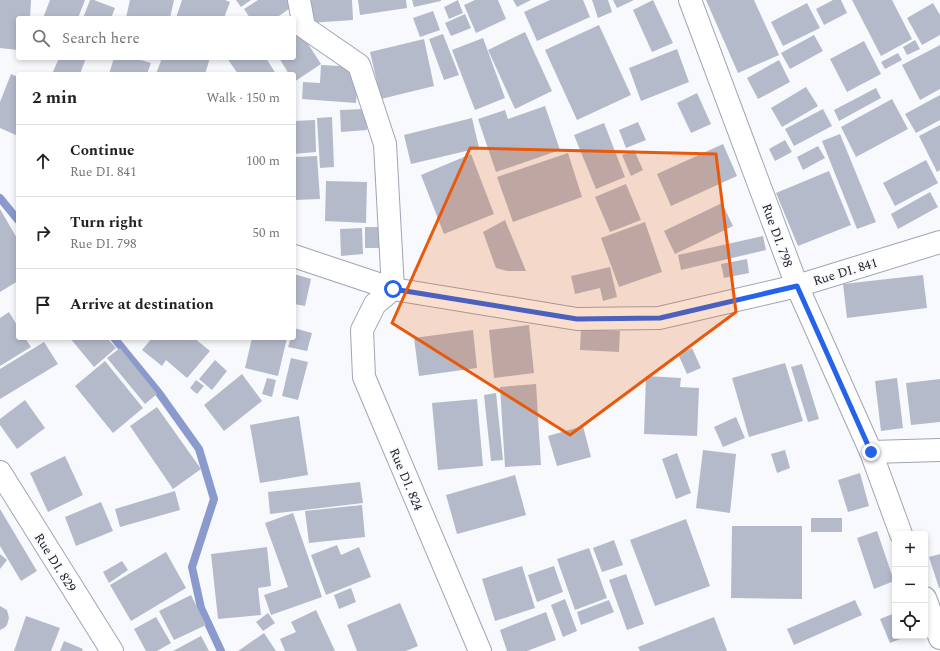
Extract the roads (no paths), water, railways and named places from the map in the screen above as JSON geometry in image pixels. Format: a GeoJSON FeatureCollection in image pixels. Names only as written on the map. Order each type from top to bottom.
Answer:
{"type":"FeatureCollection","features":[{"type":"Feature","properties":{"kind":"street"},"geometry":{"type":"LineString","coordinates":[[299,0],[304,27],[358,65],[384,144],[393,289]]}},
{"type":"Feature","properties":{"kind":"street","name":"Rue DI. 798"},"geometry":{"type":"LineString","coordinates":[[690,0],[797,286],[871,452],[900,531]]}},
{"type":"Feature","properties":{"kind":"street","name":"Rue DI. 841"},"geometry":{"type":"LineString","coordinates":[[296,257],[393,289],[577,319],[660,318],[797,286],[940,242]]}},
{"type":"Feature","properties":{"kind":"street","name":"Rue DI. 824"},"geometry":{"type":"LineString","coordinates":[[393,289],[375,304],[362,330],[364,376],[480,651]]}},
{"type":"Feature","properties":{"kind":"street"},"geometry":{"type":"LineString","coordinates":[[871,452],[940,450]]}},
{"type":"Feature","properties":{"kind":"street","name":"Rue DI. 829"},"geometry":{"type":"LineString","coordinates":[[0,472],[112,651]]}},
{"type":"Feature","properties":{"kind":"street"},"geometry":{"type":"LineString","coordinates":[[927,603],[940,638]]}},
{"type":"Feature","properties":{"kind":"waterway"},"geometry":{"type":"LineString","coordinates":[[0,198],[16,218]]}},
{"type":"Feature","properties":{"kind":"waterway"},"geometry":{"type":"LineString","coordinates":[[116,340],[159,393],[199,449],[214,499],[192,567],[201,608],[221,651]]}}]}
